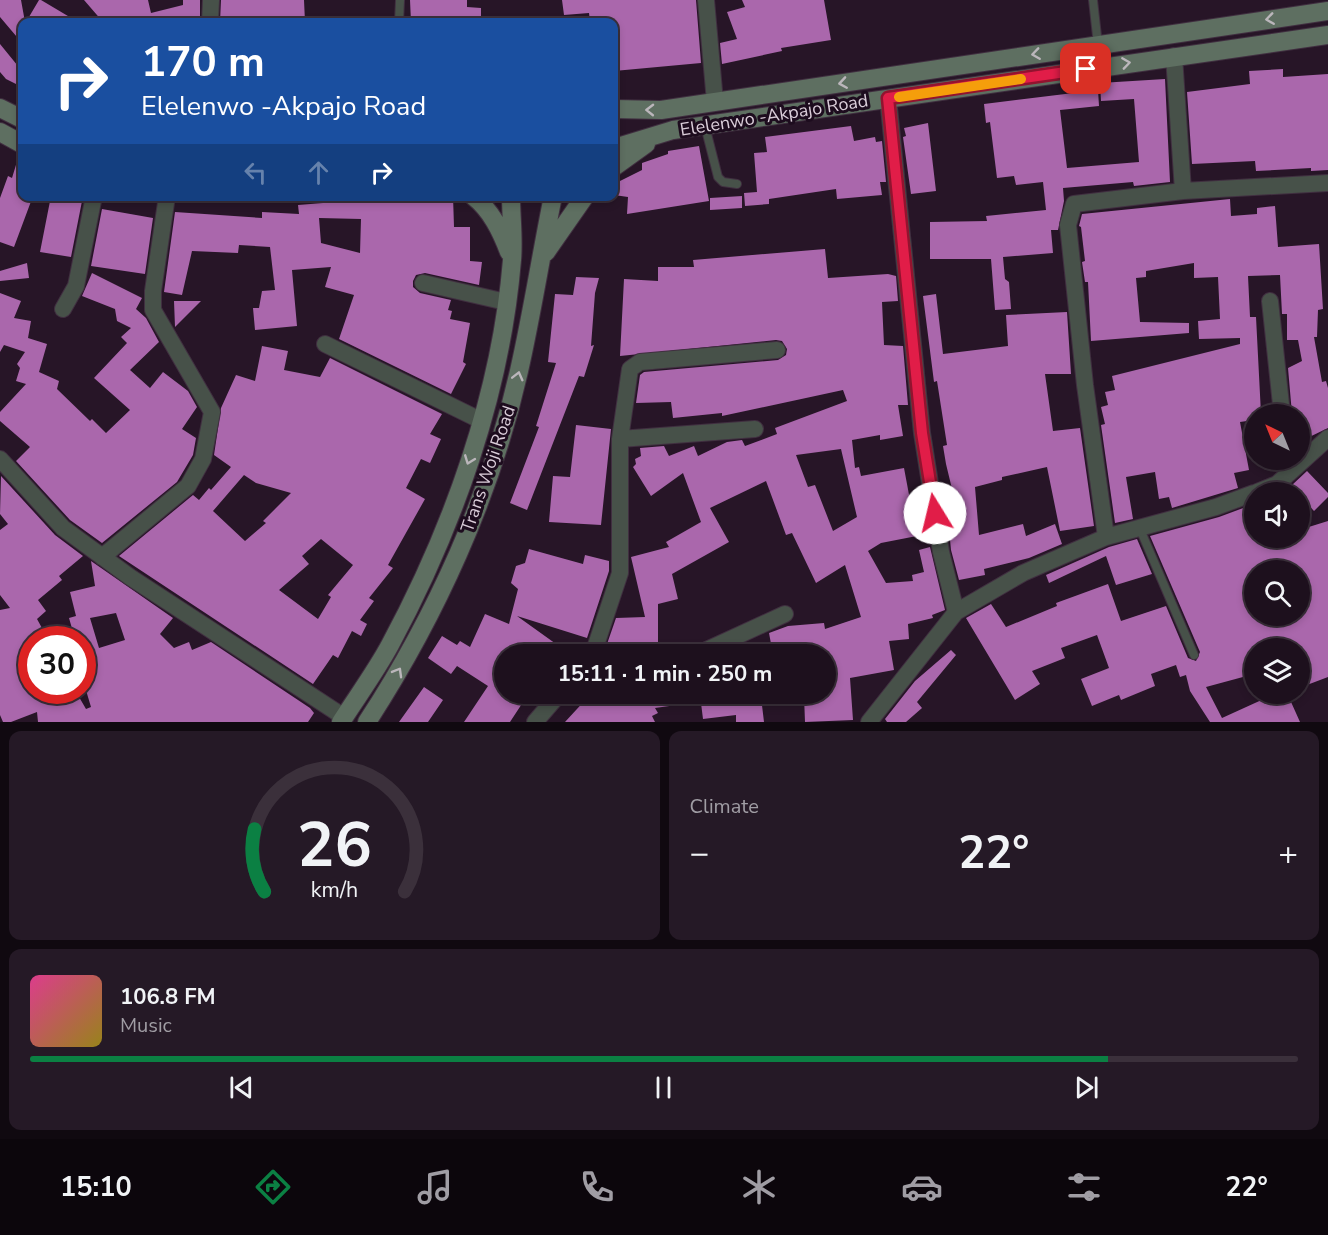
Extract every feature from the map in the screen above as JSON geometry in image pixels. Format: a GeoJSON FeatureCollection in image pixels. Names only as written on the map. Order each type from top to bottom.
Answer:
{"type":"FeatureCollection","features":[{"type":"Feature","properties":{"kind":"main road","name":"Elelenwo -Akpajo Road"},"geometry":{"type":"LineString","coordinates":[[618,109],[661,110],[1328,11]]}},
{"type":"Feature","properties":{"kind":"main road","name":"Elelenwo -Akpajo Road"},"geometry":{"type":"LineString","coordinates":[[618,147],[674,130],[705,125],[1328,35]]}},
{"type":"Feature","properties":{"kind":"main road"},"geometry":{"type":"LineString","coordinates":[[0,108],[18,117]]}},
{"type":"Feature","properties":{"kind":"main road"},"geometry":{"type":"LineString","coordinates":[[618,164],[632,152],[674,130]]}},
{"type":"Feature","properties":{"kind":"main road"},"geometry":{"type":"LineString","coordinates":[[0,132],[18,142]]}},
{"type":"Feature","properties":{"kind":"main road"},"geometry":{"type":"LineString","coordinates":[[479,201],[501,232],[512,259]]}},
{"type":"Feature","properties":{"kind":"main road","name":"Trans Woji Road"},"geometry":{"type":"LineString","coordinates":[[343,720],[390,645],[438,543],[482,421],[501,342],[512,259],[511,201]]}},
{"type":"Feature","properties":{"kind":"main road","name":"Trans Woji Road"},"geometry":{"type":"LineString","coordinates":[[367,722],[426,623],[465,538],[498,445],[519,372],[552,201]]}},
{"type":"Feature","properties":{"kind":"main road"},"geometry":{"type":"LineString","coordinates":[[540,261],[582,201]]}},
{"type":"Feature","properties":{"kind":"street"},"geometry":{"type":"LineString","coordinates":[[210,18],[211,0]]}},
{"type":"Feature","properties":{"kind":"street"},"geometry":{"type":"LineString","coordinates":[[705,0],[715,102]]}},
{"type":"Feature","properties":{"kind":"street"},"geometry":{"type":"LineString","coordinates":[[1174,56],[1183,191]]}},
{"type":"Feature","properties":{"kind":"street"},"geometry":{"type":"LineString","coordinates":[[888,98],[922,433],[941,552],[956,612]]}},
{"type":"Feature","properties":{"kind":"street"},"geometry":{"type":"LineString","coordinates":[[1106,537],[1085,385],[1068,217],[1074,204],[1183,191],[1328,183]]}},
{"type":"Feature","properties":{"kind":"street"},"geometry":{"type":"LineString","coordinates":[[63,309],[76,286],[93,201]]}},
{"type":"Feature","properties":{"kind":"street"},"geometry":{"type":"LineString","coordinates":[[102,557],[188,486],[203,459],[212,412],[153,310],[166,201]]}},
{"type":"Feature","properties":{"kind":"street"},"geometry":{"type":"LineString","coordinates":[[423,283],[506,302]]}},
{"type":"Feature","properties":{"kind":"street"},"geometry":{"type":"LineString","coordinates":[[1270,301],[1281,404]]}},
{"type":"Feature","properties":{"kind":"street"},"geometry":{"type":"LineString","coordinates":[[326,344],[482,421]]}},
{"type":"Feature","properties":{"kind":"street"},"geometry":{"type":"LineString","coordinates":[[597,644],[620,573],[620,439],[630,369],[635,364],[777,350]]}},
{"type":"Feature","properties":{"kind":"street"},"geometry":{"type":"LineString","coordinates":[[620,439],[755,429]]}},
{"type":"Feature","properties":{"kind":"street"},"geometry":{"type":"LineString","coordinates":[[1310,451],[1328,438]]}},
{"type":"Feature","properties":{"kind":"street"},"geometry":{"type":"LineString","coordinates":[[0,459],[63,528],[102,557],[343,720]]}},
{"type":"Feature","properties":{"kind":"street"},"geometry":{"type":"LineString","coordinates":[[869,722],[956,612],[1023,573],[1106,537],[1140,529],[1244,496]]}},
{"type":"Feature","properties":{"kind":"street"},"geometry":{"type":"LineString","coordinates":[[720,644],[785,614]]}},
{"type":"Feature","properties":{"kind":"street"},"geometry":{"type":"LineString","coordinates":[[535,722],[551,704]]}},
{"type":"Feature","properties":{"kind":"lane"},"geometry":{"type":"LineString","coordinates":[[399,18],[400,0]]}},
{"type":"Feature","properties":{"kind":"lane"},"geometry":{"type":"LineString","coordinates":[[1093,0],[1098,45]]}},
{"type":"Feature","properties":{"kind":"lane"},"geometry":{"type":"LineString","coordinates":[[705,125],[718,177],[723,182],[737,184]]}},
{"type":"Feature","properties":{"kind":"lane"},"geometry":{"type":"LineString","coordinates":[[1140,529],[1194,656]]}},
{"type":"Feature","properties":{"kind":"building"},"geometry":{"type":"Polygon","coordinates":[[[0,0],[21,0],[24,18],[18,18],[18,38],[0,17],[0,0]]]}},
{"type":"Feature","properties":{"kind":"building"},"geometry":{"type":"Polygon","coordinates":[[[41,0],[71,18],[28,18],[41,0]]]}},
{"type":"Feature","properties":{"kind":"building"},"geometry":{"type":"Polygon","coordinates":[[[84,0],[148,0],[151,13],[183,5],[183,0],[200,0],[200,18],[100,18],[84,0]]]}},
{"type":"Feature","properties":{"kind":"building"},"geometry":{"type":"Polygon","coordinates":[[[221,0],[304,0],[305,18],[220,18],[221,0]]]}},
{"type":"Feature","properties":{"kind":"building"},"geometry":{"type":"Polygon","coordinates":[[[410,0],[467,0],[467,7],[481,8],[481,18],[411,18],[410,0]]]}},
{"type":"Feature","properties":{"kind":"building"},"geometry":{"type":"Polygon","coordinates":[[[562,0],[696,0],[701,63],[618,71],[618,18],[590,18],[589,13],[564,15],[562,0]]]}},
{"type":"Feature","properties":{"kind":"building"},"geometry":{"type":"Polygon","coordinates":[[[742,0],[824,0],[831,40],[781,48],[782,51],[722,64],[720,43],[737,39],[727,12],[745,7],[742,0]]]}},
{"type":"Feature","properties":{"kind":"building"},"geometry":{"type":"Polygon","coordinates":[[[0,44],[18,66],[18,85],[6,79],[0,72],[0,44]]]}},
{"type":"Feature","properties":{"kind":"building"},"geometry":{"type":"Polygon","coordinates":[[[1283,69],[1283,77],[1328,74],[1328,170],[1311,171],[1311,168],[1256,171],[1255,161],[1192,164],[1187,92],[1250,84],[1249,71],[1283,69]]]}},
{"type":"Feature","properties":{"kind":"building"},"geometry":{"type":"Polygon","coordinates":[[[1165,79],[1170,182],[1134,186],[1133,182],[1063,188],[1064,201],[1058,230],[1051,230],[1053,253],[1003,257],[1005,279],[1009,282],[1011,309],[995,310],[991,259],[930,259],[930,222],[987,221],[986,216],[1046,210],[1043,182],[1016,185],[1014,176],[997,178],[990,122],[986,123],[984,104],[1098,90],[1099,106],[1060,110],[1067,168],[1139,162],[1134,99],[1101,101],[1100,83],[1165,79]]]}},
{"type":"Feature","properties":{"kind":"building"},"geometry":{"type":"Polygon","coordinates":[[[928,123],[936,191],[911,194],[903,137],[906,136],[904,128],[928,123]]]}},
{"type":"Feature","properties":{"kind":"building"},"geometry":{"type":"Polygon","coordinates":[[[851,126],[854,141],[875,137],[876,142],[882,141],[886,182],[880,182],[882,195],[837,199],[836,189],[769,199],[769,204],[745,206],[744,193],[757,192],[754,153],[767,152],[765,137],[851,126]]]}},
{"type":"Feature","properties":{"kind":"building"},"geometry":{"type":"Polygon","coordinates":[[[699,146],[709,201],[627,214],[628,197],[618,196],[618,182],[642,170],[642,163],[668,154],[668,151],[699,146]]]}},
{"type":"Feature","properties":{"kind":"building"},"geometry":{"type":"Polygon","coordinates":[[[18,158],[18,201],[31,201],[14,247],[0,242],[0,198],[8,176],[12,178],[18,158]]]}},
{"type":"Feature","properties":{"kind":"building"},"geometry":{"type":"Polygon","coordinates":[[[742,196],[742,208],[710,210],[710,198],[742,196]]]}},
{"type":"Feature","properties":{"kind":"building"},"geometry":{"type":"Polygon","coordinates":[[[1230,199],[1231,216],[1257,214],[1257,208],[1275,206],[1278,247],[1319,244],[1323,309],[1318,310],[1317,337],[1314,337],[1322,382],[1326,381],[1328,388],[1328,428],[1310,437],[1310,404],[1291,404],[1288,368],[1302,361],[1298,340],[1287,340],[1287,314],[1282,314],[1280,275],[1248,276],[1250,317],[1256,317],[1260,404],[1244,404],[1244,421],[1240,422],[1244,443],[1244,470],[1249,470],[1234,473],[1238,488],[1172,508],[1169,497],[1159,499],[1155,472],[1126,477],[1133,519],[1115,523],[1101,425],[1105,424],[1101,407],[1108,405],[1105,392],[1115,390],[1112,376],[1240,344],[1240,338],[1199,339],[1198,321],[1220,319],[1218,277],[1194,278],[1194,263],[1146,271],[1146,277],[1136,278],[1140,322],[1189,323],[1189,333],[1091,341],[1088,282],[1085,282],[1082,262],[1085,261],[1081,227],[1079,226],[1082,214],[1230,199]]]}},
{"type":"Feature","properties":{"kind":"building"},"geometry":{"type":"Polygon","coordinates":[[[50,201],[82,201],[71,257],[40,252],[50,201]]]}},
{"type":"Feature","properties":{"kind":"building"},"geometry":{"type":"Polygon","coordinates":[[[324,201],[453,201],[454,227],[470,227],[470,261],[482,262],[479,285],[425,273],[416,275],[413,281],[413,287],[420,293],[451,300],[448,310],[452,311],[450,319],[470,323],[463,362],[466,364],[451,394],[339,339],[354,295],[325,287],[331,267],[292,270],[297,326],[255,330],[253,308],[259,308],[262,291],[275,290],[270,247],[239,245],[238,253],[192,251],[182,295],[164,292],[175,212],[262,218],[262,212],[299,214],[298,205],[323,203],[324,201]],[[319,218],[321,243],[360,253],[361,219],[319,218]]]}},
{"type":"Feature","properties":{"kind":"building"},"geometry":{"type":"Polygon","coordinates":[[[102,209],[153,218],[145,274],[91,266],[102,209]]]}},
{"type":"Feature","properties":{"kind":"building"},"geometry":{"type":"Polygon","coordinates":[[[825,249],[828,278],[888,274],[896,276],[898,301],[882,302],[884,345],[903,346],[908,405],[898,405],[903,436],[880,440],[880,435],[852,440],[855,468],[859,467],[861,476],[904,468],[913,516],[918,515],[922,535],[881,543],[868,551],[886,583],[913,581],[912,575],[924,572],[919,550],[930,547],[945,610],[932,615],[933,618],[908,624],[909,639],[889,641],[894,670],[850,678],[853,720],[805,722],[804,704],[836,704],[836,644],[771,644],[769,633],[788,626],[824,623],[825,629],[861,617],[845,565],[816,583],[792,533],[786,535],[766,481],[710,508],[729,542],[672,574],[678,599],[658,604],[658,644],[607,644],[616,618],[645,617],[631,557],[669,547],[666,542],[701,522],[683,473],[651,496],[633,467],[636,464],[635,459],[641,456],[640,448],[664,446],[669,456],[694,446],[698,456],[727,442],[742,440],[745,446],[777,434],[775,428],[847,401],[843,390],[722,416],[722,413],[673,418],[671,402],[636,403],[640,375],[644,372],[778,360],[786,355],[787,349],[782,341],[776,340],[620,356],[624,279],[658,281],[658,267],[694,267],[693,260],[825,249]],[[841,449],[796,455],[808,487],[815,485],[833,531],[857,517],[841,449]]]}},
{"type":"Feature","properties":{"kind":"building"},"geometry":{"type":"Polygon","coordinates":[[[27,263],[29,278],[0,281],[0,271],[27,263]]]}},
{"type":"Feature","properties":{"kind":"building"},"geometry":{"type":"Polygon","coordinates":[[[92,273],[142,298],[136,309],[146,318],[159,342],[130,370],[150,388],[163,372],[188,391],[197,407],[182,429],[196,438],[193,455],[177,482],[102,543],[70,520],[16,461],[30,447],[0,421],[0,412],[26,384],[16,381],[20,368],[17,364],[25,352],[4,345],[0,352],[0,293],[21,301],[14,318],[31,321],[28,338],[47,344],[39,372],[59,381],[57,389],[90,421],[92,419],[106,433],[130,410],[94,378],[127,343],[121,337],[131,328],[117,321],[115,309],[82,296],[92,273]]]}},
{"type":"Feature","properties":{"kind":"building"},"geometry":{"type":"Polygon","coordinates":[[[576,277],[599,278],[595,293],[591,346],[594,345],[584,377],[579,376],[527,510],[510,503],[539,427],[536,426],[556,363],[548,362],[555,294],[573,295],[576,277]]]}},
{"type":"Feature","properties":{"kind":"building"},"geometry":{"type":"Polygon","coordinates":[[[936,294],[943,354],[1008,346],[1006,315],[1067,312],[1071,374],[1045,374],[1053,431],[1080,428],[1094,526],[1060,531],[1047,467],[1002,477],[1002,480],[975,487],[979,535],[1023,524],[1026,536],[1055,524],[1062,544],[1029,558],[984,569],[985,575],[959,580],[951,550],[948,519],[959,518],[943,446],[947,445],[937,381],[934,382],[923,296],[936,294]]]}},
{"type":"Feature","properties":{"kind":"building"},"geometry":{"type":"Polygon","coordinates":[[[174,301],[201,301],[175,327],[174,301]]]}},
{"type":"Feature","properties":{"kind":"building"},"geometry":{"type":"Polygon","coordinates":[[[262,346],[288,351],[284,370],[320,377],[330,358],[442,414],[430,434],[441,439],[430,463],[421,459],[406,488],[425,499],[388,565],[393,568],[369,598],[374,601],[360,620],[367,624],[361,636],[352,631],[338,658],[333,655],[313,684],[119,556],[193,495],[199,500],[231,467],[214,455],[221,408],[236,375],[255,381],[262,346]],[[244,475],[213,511],[245,541],[266,523],[263,521],[291,493],[256,483],[244,475]],[[321,539],[302,556],[309,564],[279,590],[318,619],[331,597],[328,595],[353,565],[321,539]]]}},
{"type":"Feature","properties":{"kind":"building"},"geometry":{"type":"Polygon","coordinates":[[[576,425],[611,429],[601,525],[549,522],[553,476],[570,477],[576,425]]]}},
{"type":"Feature","properties":{"kind":"building"},"geometry":{"type":"Polygon","coordinates":[[[1307,471],[1328,493],[1328,497],[1314,511],[1310,507],[1310,482],[1295,482],[1307,471]]]}},
{"type":"Feature","properties":{"kind":"building"},"geometry":{"type":"Polygon","coordinates":[[[1,476],[55,535],[83,556],[59,576],[62,580],[38,600],[46,611],[37,619],[41,626],[18,626],[18,704],[83,704],[86,709],[91,707],[90,704],[96,704],[96,638],[99,648],[125,640],[116,613],[90,618],[92,626],[71,626],[69,618],[76,616],[70,592],[95,586],[91,561],[173,618],[160,634],[174,648],[189,642],[192,650],[211,642],[310,708],[314,713],[308,722],[38,722],[37,712],[11,722],[3,722],[0,715],[0,610],[10,608],[0,595],[0,530],[8,524],[0,514],[1,476]]]}},
{"type":"Feature","properties":{"kind":"building"},"geometry":{"type":"Polygon","coordinates":[[[1244,508],[1244,548],[1310,548],[1310,527],[1328,521],[1328,677],[1310,684],[1310,638],[1244,638],[1244,677],[1206,687],[1222,718],[1253,704],[1292,704],[1300,722],[1210,722],[1190,691],[1186,675],[1180,677],[1176,665],[1151,674],[1155,686],[1121,700],[1119,695],[1092,706],[1081,679],[1109,668],[1097,635],[1061,648],[1065,658],[1032,671],[1040,684],[1015,700],[966,618],[991,604],[1006,627],[1057,606],[1056,603],[1108,584],[1121,621],[1166,606],[1188,658],[1196,661],[1200,652],[1150,536],[1244,508]]]}},
{"type":"Feature","properties":{"kind":"building"},"geometry":{"type":"Polygon","coordinates":[[[1137,539],[1152,574],[1116,585],[1106,556],[1049,583],[1046,575],[1109,547],[1137,539]]]}},
{"type":"Feature","properties":{"kind":"building"},"geometry":{"type":"Polygon","coordinates":[[[529,549],[583,564],[585,555],[609,561],[609,571],[587,638],[517,616],[556,644],[494,644],[494,704],[522,704],[510,722],[464,722],[488,686],[457,666],[451,674],[428,658],[442,636],[457,645],[460,641],[470,647],[485,614],[509,624],[518,589],[511,583],[516,566],[525,563],[529,549]]]}},
{"type":"Feature","properties":{"kind":"building"},"geometry":{"type":"Polygon","coordinates":[[[951,650],[956,655],[917,702],[922,708],[906,722],[887,722],[885,719],[915,681],[951,650]]]}},
{"type":"Feature","properties":{"kind":"building"},"geometry":{"type":"Polygon","coordinates":[[[424,687],[443,700],[428,722],[399,722],[424,687]]]}},
{"type":"Feature","properties":{"kind":"building"},"geometry":{"type":"Polygon","coordinates":[[[582,704],[684,704],[655,708],[658,713],[652,716],[655,722],[565,722],[582,704]]]}},
{"type":"Feature","properties":{"kind":"building"},"geometry":{"type":"Polygon","coordinates":[[[701,704],[762,704],[764,722],[736,722],[736,715],[703,719],[701,704]]]}},
{"type":"Feature","properties":{"kind":"slow traffic"},"geometry":{"type":"LineString","coordinates":[[899,97],[1021,79]]}},
{"type":"Feature","properties":{"kind":"route"},"geometry":{"type":"LineString","coordinates":[[935,513],[922,433],[888,98],[1086,69]]}}]}
